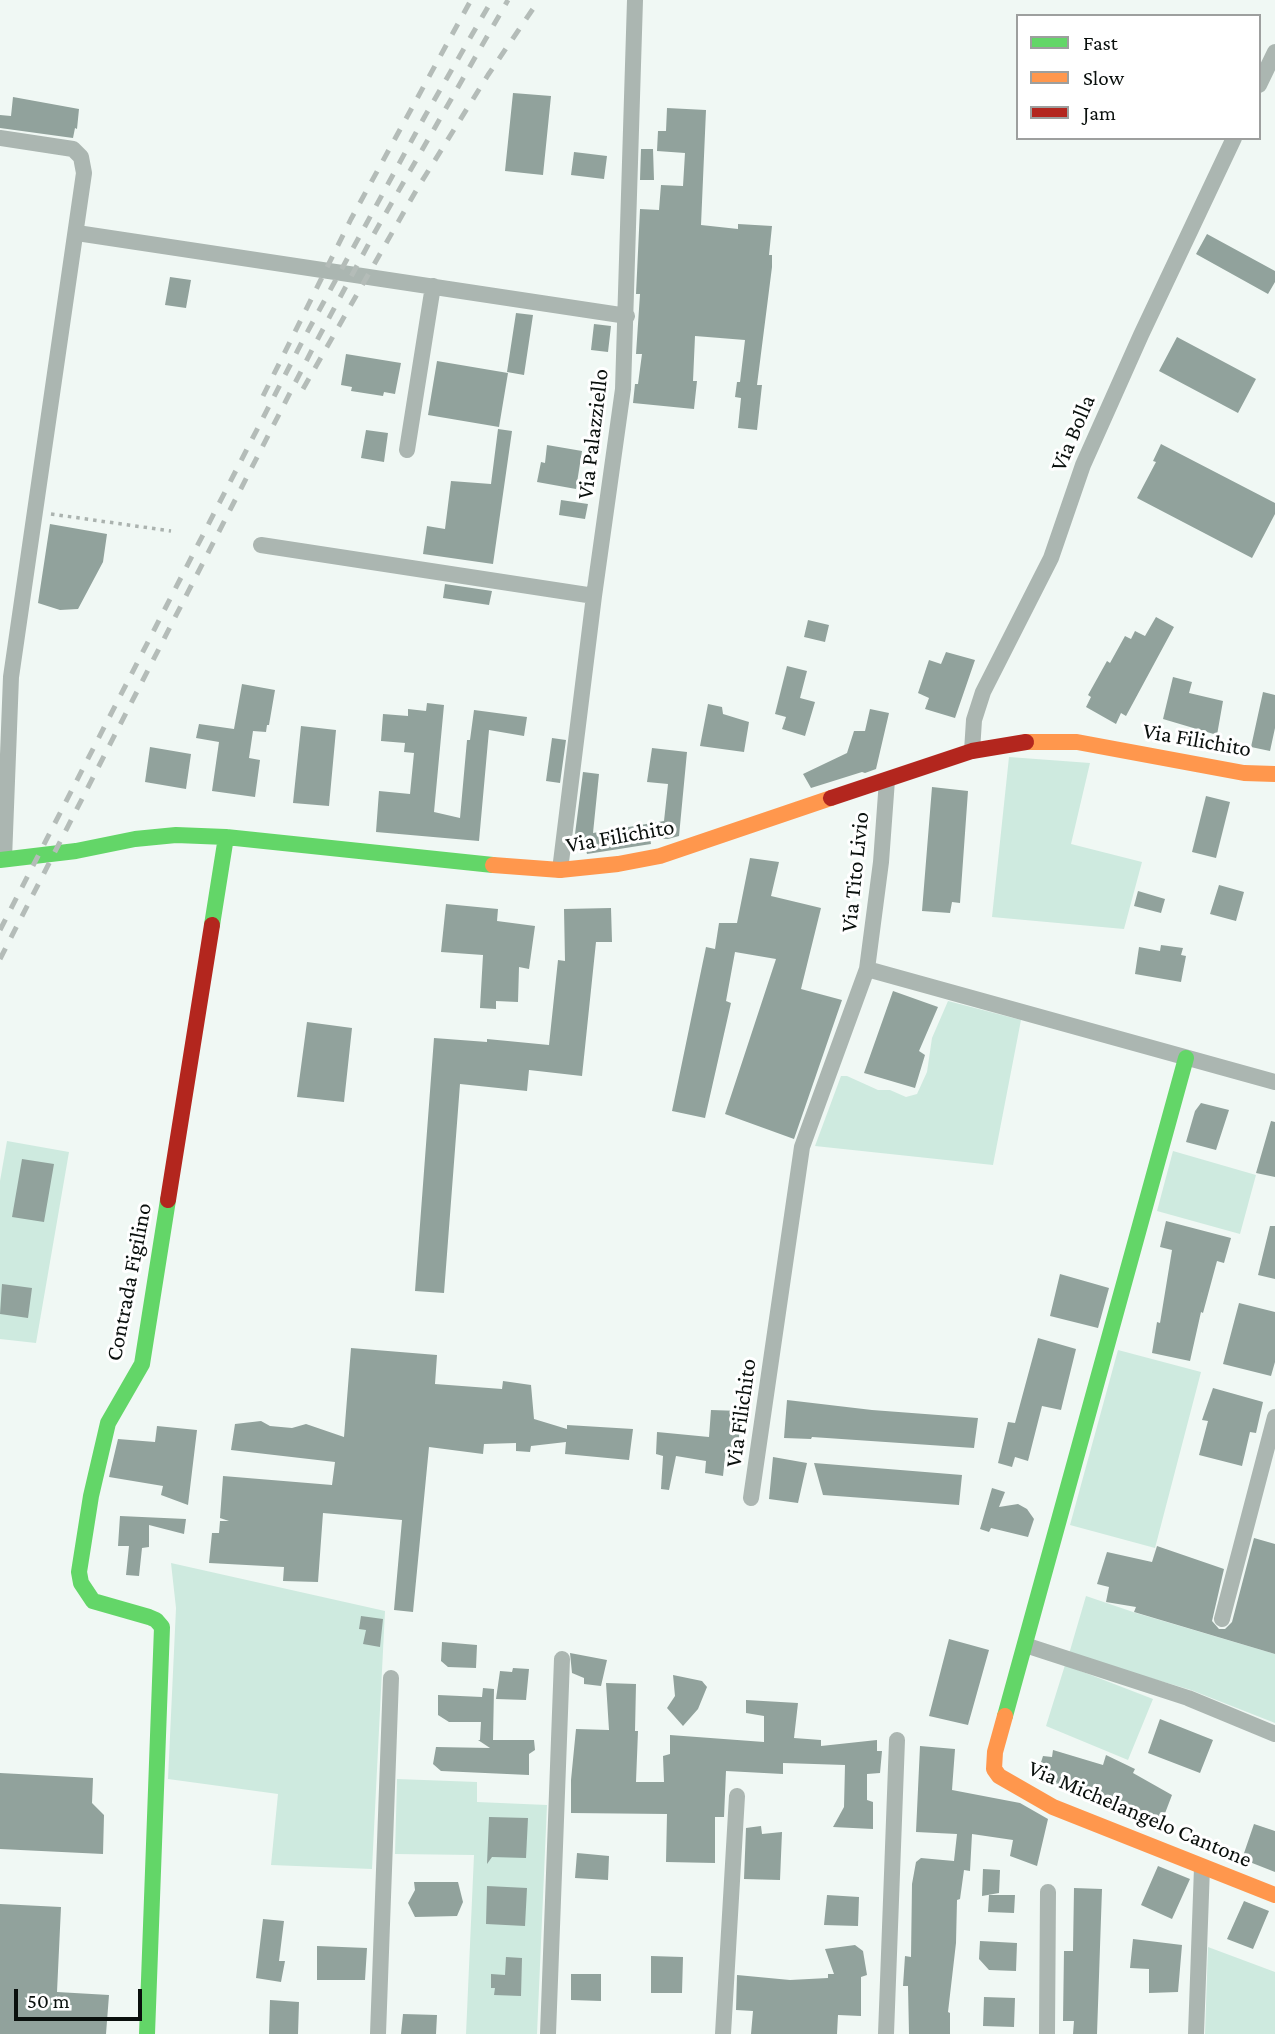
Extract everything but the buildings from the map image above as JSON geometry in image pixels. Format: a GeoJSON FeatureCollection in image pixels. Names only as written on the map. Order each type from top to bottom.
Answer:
{"type":"FeatureCollection","features":[{"type":"Feature","properties":{"kind":"street","name":"Via Palazziello"},"geometry":{"type":"LineString","coordinates":[[560,870],[623,389],[635,0]]}},
{"type":"Feature","properties":{"kind":"street"},"geometry":{"type":"LineString","coordinates":[[1261,81],[1275,52]]}},
{"type":"Feature","properties":{"kind":"street"},"geometry":{"type":"LineString","coordinates":[[0,138],[73,149],[81,157],[84,173],[11,677],[2,860]]}},
{"type":"Feature","properties":{"kind":"street","name":"Via Bolla"},"geometry":{"type":"LineString","coordinates":[[972,751],[974,720],[983,692],[1051,558],[1083,465],[1233,140]]}},
{"type":"Feature","properties":{"kind":"street"},"geometry":{"type":"LineString","coordinates":[[77,233],[627,316]]}},
{"type":"Feature","properties":{"kind":"street"},"geometry":{"type":"LineString","coordinates":[[407,450],[433,286]]}},
{"type":"Feature","properties":{"kind":"street"},"geometry":{"type":"LineString","coordinates":[[261,545],[594,596]]}},
{"type":"Feature","properties":{"kind":"street","name":"Via Filichito"},"geometry":{"type":"LineString","coordinates":[[2,860],[176,835],[560,870],[660,856],[972,751],[1033,741],[1077,742],[1244,773],[1275,775]]}},
{"type":"Feature","properties":{"kind":"street","name":"Via Tito Livio"},"geometry":{"type":"LineString","coordinates":[[867,969],[881,862],[887,779]]}},
{"type":"Feature","properties":{"kind":"street","name":"Contrada Figilino"},"geometry":{"type":"LineString","coordinates":[[147,2034],[162,1627],[149,1617],[93,1601],[81,1583],[79,1572],[91,1496],[108,1423],[142,1364],[226,838]]}},
{"type":"Feature","properties":{"kind":"street"},"geometry":{"type":"LineString","coordinates":[[867,969],[1275,1082]]}},
{"type":"Feature","properties":{"kind":"street","name":"Via Filichito"},"geometry":{"type":"LineString","coordinates":[[751,1498],[802,1147],[867,969]]}},
{"type":"Feature","properties":{"kind":"street"},"geometry":{"type":"LineString","coordinates":[[1186,1058],[1025,1645],[1188,1698],[1275,1734]]}},
{"type":"Feature","properties":{"kind":"street"},"geometry":{"type":"LineString","coordinates":[[1222,1619],[1275,1417]]}},
{"type":"Feature","properties":{"kind":"street","name":"Via Michelangelo Cantone"},"geometry":{"type":"LineString","coordinates":[[1025,1645],[995,1752],[994,1769],[999,1776],[1053,1807],[1275,1895]]}},
{"type":"Feature","properties":{"kind":"street"},"geometry":{"type":"LineString","coordinates":[[548,2034],[562,1660]]}},
{"type":"Feature","properties":{"kind":"street"},"geometry":{"type":"LineString","coordinates":[[378,2034],[391,1678]]}},
{"type":"Feature","properties":{"kind":"street"},"geometry":{"type":"LineString","coordinates":[[886,2034],[897,1740]]}},
{"type":"Feature","properties":{"kind":"street"},"geometry":{"type":"LineString","coordinates":[[723,2034],[737,1796]]}},
{"type":"Feature","properties":{"kind":"street"},"geometry":{"type":"LineString","coordinates":[[1196,2034],[1202,1867]]}},
{"type":"Feature","properties":{"kind":"street"},"geometry":{"type":"LineString","coordinates":[[1047,2034],[1048,1892]]}},
{"type":"Feature","properties":{"kind":"path"},"geometry":{"type":"LineString","coordinates":[[35,511],[170,531]]}},
{"type":"Feature","properties":{"kind":"green space"},"geometry":{"type":"Polygon","coordinates":[[[1009,757],[1090,763],[1071,844],[1142,862],[1124,929],[992,917],[1009,757]]]}},
{"type":"Feature","properties":{"kind":"green space"},"geometry":{"type":"Polygon","coordinates":[[[948,1001],[1021,1020],[993,1165],[815,1146],[841,1076],[906,1097],[917,1094],[927,1072],[932,1038],[948,1001]]]}},
{"type":"Feature","properties":{"kind":"green space"},"geometry":{"type":"Polygon","coordinates":[[[7,1141],[69,1152],[36,1343],[0,1339],[0,1181],[7,1141]]]}},
{"type":"Feature","properties":{"kind":"green space"},"geometry":{"type":"Polygon","coordinates":[[[1173,1151],[1256,1175],[1240,1234],[1157,1211],[1173,1151]]]}},
{"type":"Feature","properties":{"kind":"green space"},"geometry":{"type":"Polygon","coordinates":[[[1118,1350],[1201,1372],[1155,1548],[1070,1525],[1118,1350]]]}},
{"type":"Feature","properties":{"kind":"green space"},"geometry":{"type":"Polygon","coordinates":[[[171,1563],[385,1611],[372,1869],[271,1865],[278,1794],[168,1779],[176,1608],[171,1563]]]}},
{"type":"Feature","properties":{"kind":"green space"},"geometry":{"type":"Polygon","coordinates":[[[1086,1596],[1275,1654],[1275,1723],[1191,1690],[1069,1654],[1086,1596]]]}},
{"type":"Feature","properties":{"kind":"green space"},"geometry":{"type":"Polygon","coordinates":[[[1065,1665],[1153,1699],[1128,1760],[1046,1726],[1065,1665]]]}},
{"type":"Feature","properties":{"kind":"green space"},"geometry":{"type":"Polygon","coordinates":[[[397,1779],[477,1782],[477,1802],[547,1805],[537,2034],[466,2034],[474,1855],[395,1854],[397,1779]]]}},
{"type":"Feature","properties":{"kind":"green space"},"geometry":{"type":"Polygon","coordinates":[[[1208,1947],[1275,1972],[1275,2034],[1205,2034],[1208,1947]]]}},
{"type":"Feature","properties":{"kind":"railway"},"geometry":{"type":"LineString","coordinates":[[263,396],[351,219],[471,0]]}},
{"type":"Feature","properties":{"kind":"railway"},"geometry":{"type":"LineString","coordinates":[[0,930],[303,340],[425,116],[492,0]]}},
{"type":"Feature","properties":{"kind":"railway"},"geometry":{"type":"LineString","coordinates":[[0,959],[314,346],[375,232],[508,0]]}},
{"type":"Feature","properties":{"kind":"railway"},"geometry":{"type":"LineString","coordinates":[[303,389],[417,189],[488,75],[539,0]]}},
{"type":"Feature","properties":{"kind":"traffic: fast"},"geometry":{"type":"LineString","coordinates":[[0,860],[176,835],[226,837],[493,865]]}},
{"type":"Feature","properties":{"kind":"traffic: fast"},"geometry":{"type":"LineString","coordinates":[[212,925],[226,837]]}},
{"type":"Feature","properties":{"kind":"traffic: fast"},"geometry":{"type":"LineString","coordinates":[[1005,1716],[1186,1058]]}},
{"type":"Feature","properties":{"kind":"traffic: fast"},"geometry":{"type":"LineString","coordinates":[[147,2034],[162,1627],[149,1617],[93,1601],[81,1583],[79,1572],[91,1496],[108,1423],[142,1364],[168,1200]]}},
{"type":"Feature","properties":{"kind":"traffic: slow"},"geometry":{"type":"LineString","coordinates":[[1026,742],[1077,742],[1244,773],[1275,774]]}},
{"type":"Feature","properties":{"kind":"traffic: slow"},"geometry":{"type":"LineString","coordinates":[[493,865],[560,870],[660,856],[831,798]]}},
{"type":"Feature","properties":{"kind":"traffic: slow"},"geometry":{"type":"LineString","coordinates":[[1005,1716],[995,1752],[994,1769],[999,1776],[1053,1807],[1275,1895]]}},
{"type":"Feature","properties":{"kind":"traffic: jam"},"geometry":{"type":"LineString","coordinates":[[831,798],[972,751],[1026,742]]}},
{"type":"Feature","properties":{"kind":"traffic: jam"},"geometry":{"type":"LineString","coordinates":[[168,1200],[212,925]]}}]}
